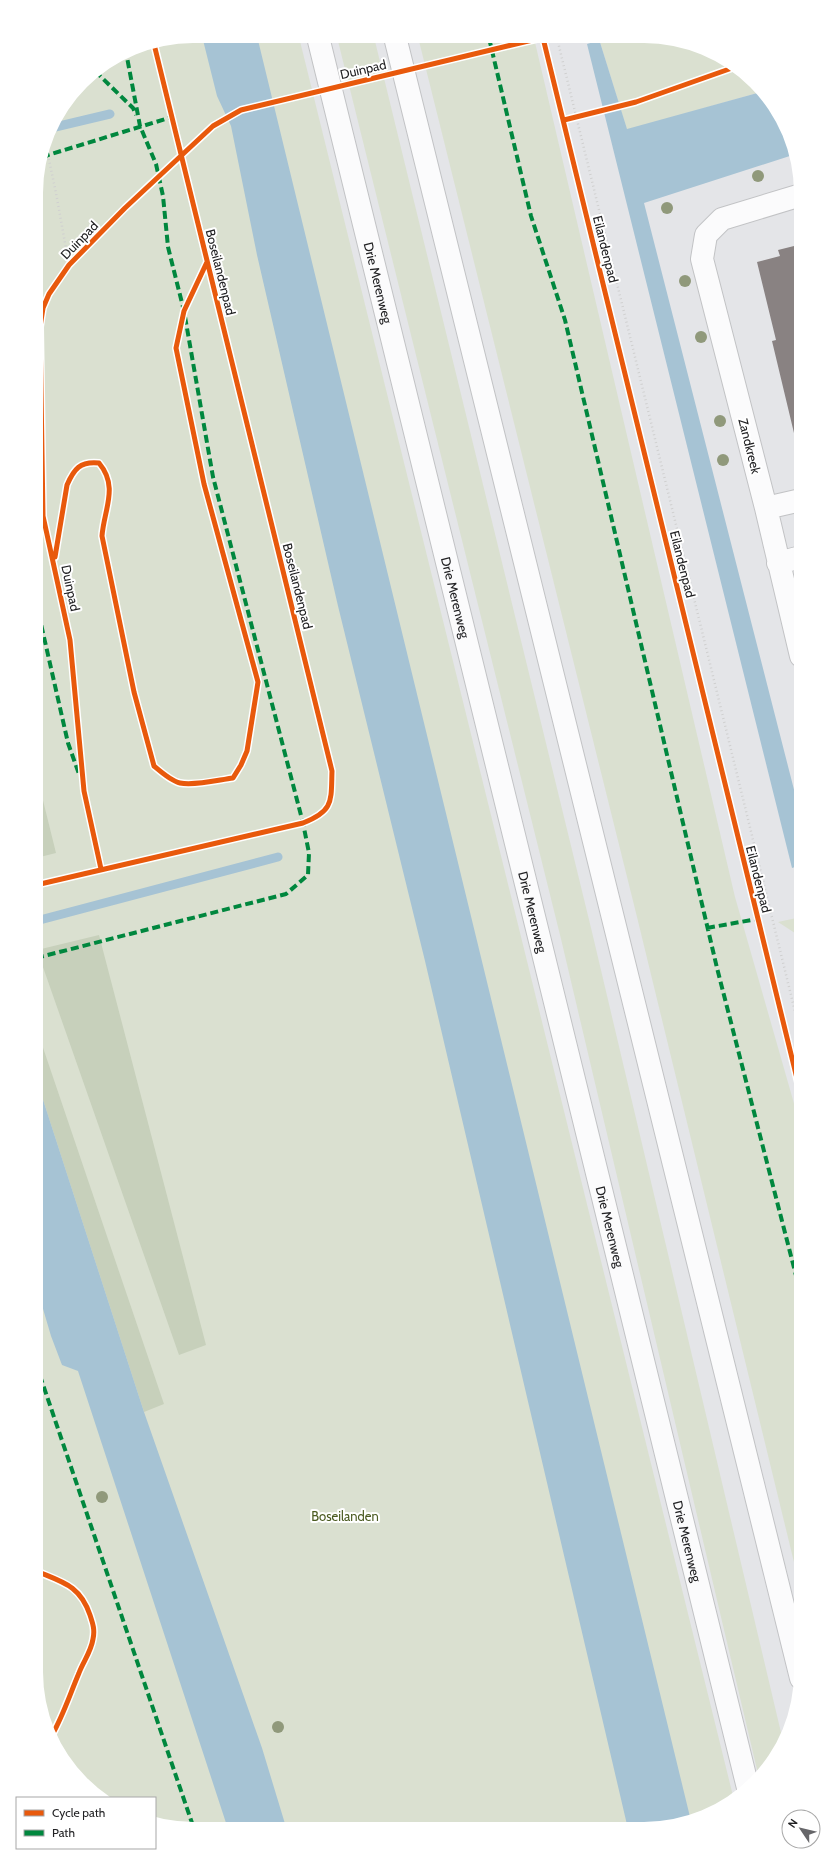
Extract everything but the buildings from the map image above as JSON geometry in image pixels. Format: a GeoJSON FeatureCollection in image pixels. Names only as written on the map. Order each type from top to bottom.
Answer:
{"type":"FeatureCollection","features":[{"type":"Feature","properties":{"kind":"main road","name":"Drie Merenweg"},"geometry":{"type":"LineString","coordinates":[[319,43],[746,1782]]}},
{"type":"Feature","properties":{"kind":"main road"},"geometry":{"type":"LineString","coordinates":[[395,43],[794,1650]]}},
{"type":"Feature","properties":{"kind":"main road","name":"Zandkreek"},"geometry":{"type":"LineString","coordinates":[[794,197],[722,219],[706,235],[702,259],[766,508],[794,628]]}},
{"type":"Feature","properties":{"kind":"main road"},"geometry":{"type":"LineString","coordinates":[[766,508],[794,502]]}},
{"type":"Feature","properties":{"kind":"main road"},"geometry":{"type":"LineString","coordinates":[[778,563],[794,559]]}},
{"type":"Feature","properties":{"kind":"path"},"geometry":{"type":"LineString","coordinates":[[558,43],[794,1008]]}},
{"type":"Feature","properties":{"kind":"path"},"geometry":{"type":"LineString","coordinates":[[570,119],[584,115]]}},
{"type":"Feature","properties":{"kind":"path"},"geometry":{"type":"LineString","coordinates":[[48,155],[69,265]]}},
{"type":"Feature","properties":{"kind":"path"},"geometry":{"type":"LineString","coordinates":[[764,917],[779,913]]}},
{"type":"Feature","properties":{"kind":"green space","name":"Boseilanden"},"geometry":{"type":"Polygon","coordinates":[[[183,43],[300,43],[732,1793],[710,1807],[683,1817],[654,1822],[174,1821],[156,1817],[156,1797],[110,1797],[94,1785],[80,1771],[63,1747],[54,1729],[48,1711],[43,1682],[44,174],[48,154],[54,136],[68,110],[80,94],[94,80],[127,58],[154,48],[183,43]]]}},
{"type":"Feature","properties":{"kind":"green space"},"geometry":{"type":"Polygon","coordinates":[[[338,43],[375,43],[592,932],[781,1733],[769,1755],[757,1771],[561,939],[338,43]]]}},
{"type":"Feature","properties":{"kind":"green space"},"geometry":{"type":"Polygon","coordinates":[[[419,43],[535,43],[735,897],[794,1104],[794,1562],[637,917],[419,43]]]}},
{"type":"Feature","properties":{"kind":"green space"},"geometry":{"type":"Polygon","coordinates":[[[600,43],[654,43],[683,48],[701,54],[719,63],[743,80],[756,93],[627,130],[600,43]]]}},
{"type":"Feature","properties":{"kind":"green space"},"geometry":{"type":"Polygon","coordinates":[[[43,800],[56,853],[43,856],[43,800]]]}},
{"type":"Feature","properties":{"kind":"green space"},"geometry":{"type":"Polygon","coordinates":[[[794,919],[794,932],[778,922],[794,919]]]}},
{"type":"Feature","properties":{"kind":"green space"},"geometry":{"type":"Polygon","coordinates":[[[99,935],[206,1345],[179,1355],[43,967],[43,949],[99,935]]]}},
{"type":"Feature","properties":{"kind":"green space"},"geometry":{"type":"Polygon","coordinates":[[[43,1048],[164,1404],[144,1412],[43,1100],[43,1048]]]}},
{"type":"Feature","properties":{"kind":"water"},"geometry":{"type":"Polygon","coordinates":[[[204,43],[259,43],[690,1815],[683,1817],[654,1822],[626,1822],[425,961],[338,606],[257,255],[231,126],[217,96],[204,43]]]}},
{"type":"Feature","properties":{"kind":"water"},"geometry":{"type":"Polygon","coordinates":[[[600,43],[627,129],[756,93],[769,110],[779,127],[789,154],[789,156],[644,203],[794,790],[794,867],[792,868],[587,44],[600,43]]]}},
{"type":"Feature","properties":{"kind":"water"},"geometry":{"type":"Polygon","coordinates":[[[43,1100],[144,1412],[262,1748],[284,1822],[226,1822],[78,1371],[62,1365],[43,1309],[43,1100]]]}},
{"type":"Feature","properties":{"kind":"waterway"},"geometry":{"type":"LineString","coordinates":[[58,126],[110,114]]}},
{"type":"Feature","properties":{"kind":"waterway"},"geometry":{"type":"LineString","coordinates":[[43,919],[278,857]]}},
{"type":"Feature","properties":{"kind":"marked path"},"geometry":{"type":"LineString","coordinates":[[490,43],[531,216],[565,320],[717,968],[794,1268]]}},
{"type":"Feature","properties":{"kind":"marked path"},"geometry":{"type":"LineString","coordinates":[[43,956],[286,894],[308,875],[309,853],[303,823],[213,477],[184,311],[168,247],[163,196],[156,164],[140,126],[127,58]]}},
{"type":"Feature","properties":{"kind":"marked path"},"geometry":{"type":"LineString","coordinates":[[100,76],[133,108],[136,115]]}},
{"type":"Feature","properties":{"kind":"marked path"},"geometry":{"type":"LineString","coordinates":[[48,155],[172,117]]}},
{"type":"Feature","properties":{"kind":"marked path"},"geometry":{"type":"LineString","coordinates":[[43,633],[68,743],[79,774]]}},
{"type":"Feature","properties":{"kind":"marked path"},"geometry":{"type":"LineString","coordinates":[[707,928],[757,919]]}},
{"type":"Feature","properties":{"kind":"marked path"},"geometry":{"type":"LineString","coordinates":[[43,1385],[192,1822]]}},
{"type":"Feature","properties":{"kind":"cycle path","name":"Duinpad"},"geometry":{"type":"LineString","coordinates":[[43,308],[49,294],[69,265],[125,208],[213,126],[241,110],[520,43]]}},
{"type":"Feature","properties":{"kind":"cycle path","name":"Eilandenpad"},"geometry":{"type":"LineString","coordinates":[[544,43],[794,1066]]}},
{"type":"Feature","properties":{"kind":"cycle path","name":"Boseilandenpad"},"geometry":{"type":"LineString","coordinates":[[43,883],[303,823],[313,819],[326,809],[331,797],[332,771],[155,48]]}},
{"type":"Feature","properties":{"kind":"cycle path"},"geometry":{"type":"LineString","coordinates":[[564,120],[636,102],[729,69]]}},
{"type":"Feature","properties":{"kind":"cycle path","name":"Boseilandenpad"},"geometry":{"type":"LineString","coordinates":[[55,557],[67,485],[78,467],[87,463],[99,463],[105,472],[109,490],[109,498],[102,536],[134,692],[154,766],[177,782],[186,784],[233,778],[247,751],[258,682],[204,484],[176,348],[184,311],[207,262]]}},
{"type":"Feature","properties":{"kind":"cycle path","name":"Duinpad"},"geometry":{"type":"LineString","coordinates":[[43,516],[70,640],[84,791],[101,869]]}},
{"type":"Feature","properties":{"kind":"cycle path"},"geometry":{"type":"LineString","coordinates":[[43,1574],[69,1586],[81,1597],[86,1605],[94,1630],[91,1648],[55,1730]]}}]}
